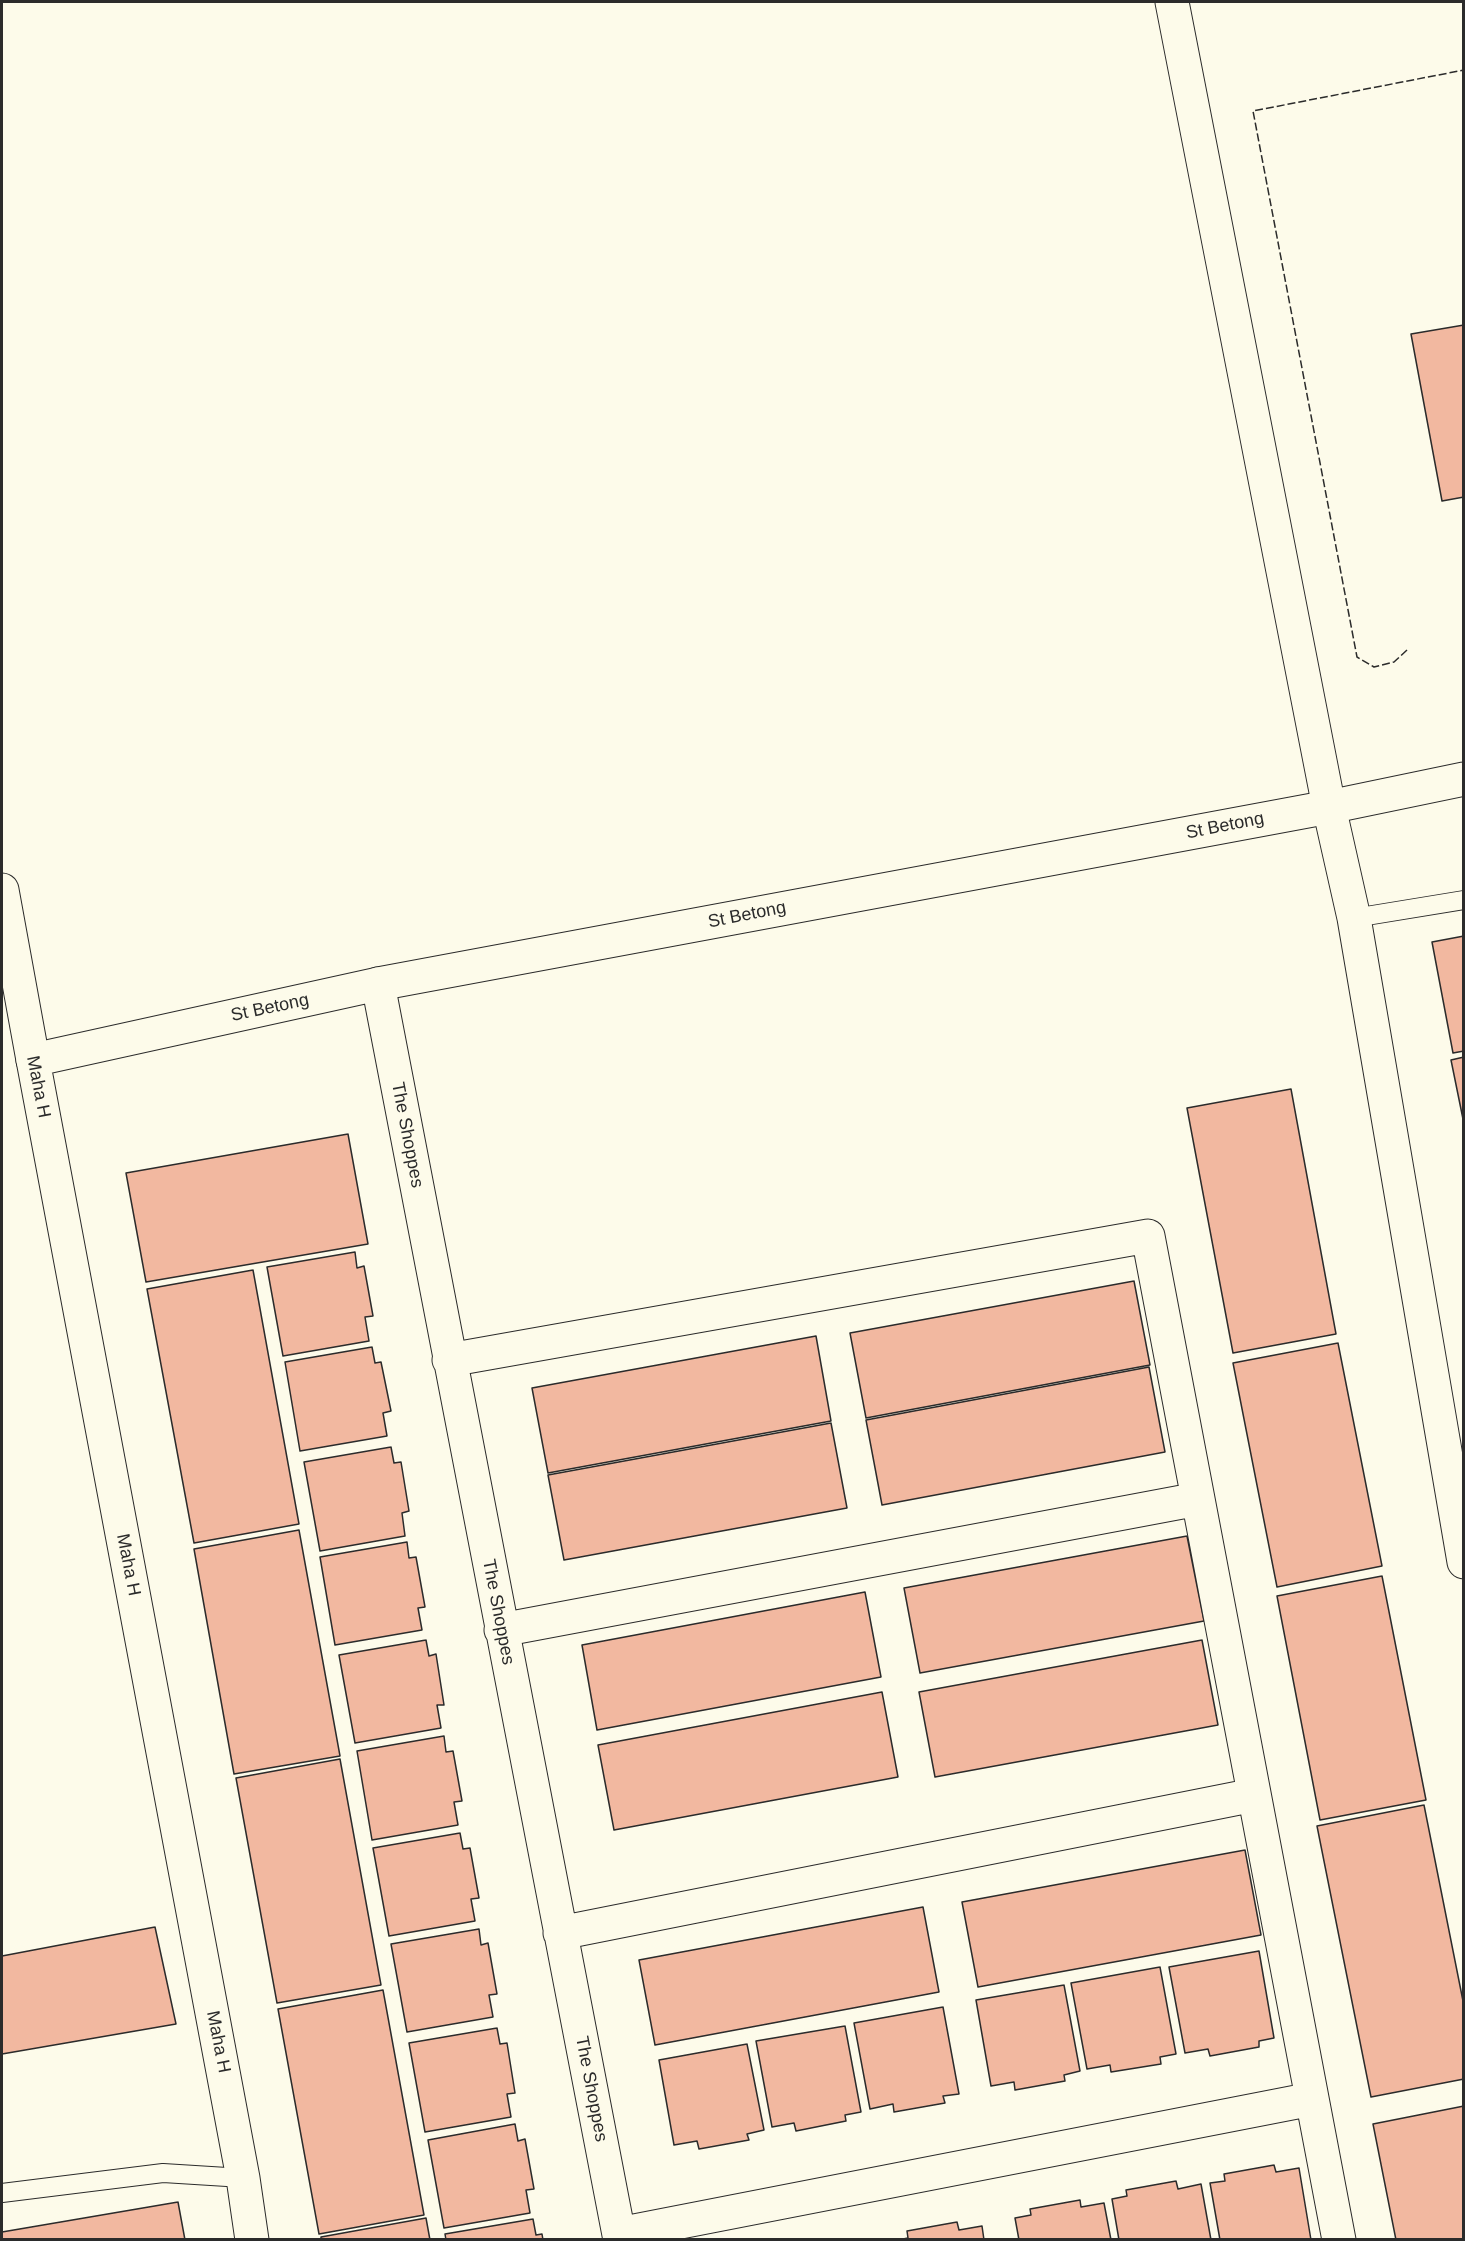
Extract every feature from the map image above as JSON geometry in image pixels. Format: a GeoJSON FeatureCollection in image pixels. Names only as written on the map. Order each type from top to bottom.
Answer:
{"type":"FeatureCollection","features":[{"type":"Feature","properties":{"kind":"street"},"geometry":{"type":"LineString","coordinates":[[1172,2],[1329,807],[1354,918],[1464,1562]]}},
{"type":"Feature","properties":{"kind":"street","name":"St Betong"},"geometry":{"type":"LineString","coordinates":[[33,1060],[378,984],[1329,807],[1464,779]]}},
{"type":"Feature","properties":{"kind":"street","name":"Maha H"},"geometry":{"type":"LineString","coordinates":[[2,890],[243,2178],[252,2240]]}},
{"type":"Feature","properties":{"kind":"street","name":"The Shoppes"},"geometry":{"type":"LineString","coordinates":[[378,984],[619,2237]]}},
{"type":"Feature","properties":{"kind":"street"},"geometry":{"type":"LineString","coordinates":[[449,1360],[1148,1236],[1339,2240]]}},
{"type":"Feature","properties":{"kind":"street"},"geometry":{"type":"LineString","coordinates":[[501,1630],[1198,1499]]}},
{"type":"Feature","properties":{"kind":"street"},"geometry":{"type":"LineString","coordinates":[[560,1933],[1254,1795]]}},
{"type":"Feature","properties":{"kind":"street"},"geometry":{"type":"LineString","coordinates":[[619,2237],[1312,2099]]}},
{"type":"Feature","properties":{"kind":"lane"},"geometry":{"type":"LineString","coordinates":[[1354,918],[1464,900]]}},
{"type":"Feature","properties":{"kind":"lane"},"geometry":{"type":"LineString","coordinates":[[2,2193],[163,2173],[243,2178]]}},
{"type":"Feature","properties":{"kind":"building"},"geometry":{"type":"Polygon","coordinates":[[[1464,325],[1464,497],[1442,501],[1411,334],[1464,325]]]}},
{"type":"Feature","properties":{"kind":"building"},"geometry":{"type":"Polygon","coordinates":[[[1464,936],[1464,1051],[1453,1053],[1432,942],[1464,936]]]}},
{"type":"Feature","properties":{"kind":"building"},"geometry":{"type":"Polygon","coordinates":[[[1464,1057],[1464,1124],[1451,1060],[1464,1057]]]}},
{"type":"Feature","properties":{"kind":"building"},"geometry":{"type":"Polygon","coordinates":[[[1291,1089],[1336,1334],[1233,1353],[1187,1108],[1291,1089]]]}},
{"type":"Feature","properties":{"kind":"building"},"geometry":{"type":"Polygon","coordinates":[[[348,1134],[368,1244],[146,1282],[126,1173],[348,1134]]]}},
{"type":"Feature","properties":{"kind":"building"},"geometry":{"type":"Polygon","coordinates":[[[355,1252],[357,1268],[364,1266],[373,1316],[365,1317],[369,1341],[283,1356],[267,1267],[355,1252]]]}},
{"type":"Feature","properties":{"kind":"building"},"geometry":{"type":"Polygon","coordinates":[[[253,1270],[299,1524],[194,1543],[147,1289],[253,1270]]]}},
{"type":"Feature","properties":{"kind":"building"},"geometry":{"type":"Polygon","coordinates":[[[1134,1281],[1150,1365],[866,1418],[850,1333],[1134,1281]]]}},
{"type":"Feature","properties":{"kind":"building"},"geometry":{"type":"Polygon","coordinates":[[[816,1336],[831,1421],[548,1473],[532,1388],[816,1336]]]}},
{"type":"Feature","properties":{"kind":"building"},"geometry":{"type":"Polygon","coordinates":[[[1338,1343],[1382,1566],[1277,1587],[1233,1363],[1338,1343]]]}},
{"type":"Feature","properties":{"kind":"building"},"geometry":{"type":"Polygon","coordinates":[[[372,1347],[375,1363],[381,1362],[391,1411],[383,1413],[387,1436],[300,1451],[285,1362],[372,1347]]]}},
{"type":"Feature","properties":{"kind":"building"},"geometry":{"type":"Polygon","coordinates":[[[1149,1367],[1165,1452],[882,1505],[866,1420],[1149,1367]]]}},
{"type":"Feature","properties":{"kind":"building"},"geometry":{"type":"Polygon","coordinates":[[[831,1423],[847,1508],[564,1560],[548,1475],[831,1423]]]}},
{"type":"Feature","properties":{"kind":"building"},"geometry":{"type":"Polygon","coordinates":[[[391,1447],[394,1463],[401,1462],[409,1511],[402,1513],[405,1536],[320,1551],[304,1462],[391,1447]]]}},
{"type":"Feature","properties":{"kind":"building"},"geometry":{"type":"Polygon","coordinates":[[[299,1530],[340,1756],[234,1774],[194,1549],[299,1530]]]}},
{"type":"Feature","properties":{"kind":"building"},"geometry":{"type":"Polygon","coordinates":[[[1187,1536],[1204,1621],[920,1673],[904,1588],[1187,1536]]]}},
{"type":"Feature","properties":{"kind":"building"},"geometry":{"type":"Polygon","coordinates":[[[407,1542],[409,1558],[416,1557],[425,1607],[418,1608],[422,1630],[335,1645],[320,1557],[407,1542]]]}},
{"type":"Feature","properties":{"kind":"building"},"geometry":{"type":"Polygon","coordinates":[[[1382,1576],[1426,1800],[1320,1820],[1277,1596],[1382,1576]]]}},
{"type":"Feature","properties":{"kind":"building"},"geometry":{"type":"Polygon","coordinates":[[[865,1592],[881,1677],[597,1730],[582,1645],[865,1592]]]}},
{"type":"Feature","properties":{"kind":"building"},"geometry":{"type":"Polygon","coordinates":[[[426,1640],[429,1656],[436,1654],[444,1705],[437,1705],[441,1728],[355,1743],[339,1655],[426,1640]]]}},
{"type":"Feature","properties":{"kind":"building"},"geometry":{"type":"Polygon","coordinates":[[[1202,1640],[1218,1725],[935,1777],[919,1692],[1202,1640]]]}},
{"type":"Feature","properties":{"kind":"building"},"geometry":{"type":"Polygon","coordinates":[[[882,1692],[898,1777],[614,1830],[598,1745],[882,1692]]]}},
{"type":"Feature","properties":{"kind":"building"},"geometry":{"type":"Polygon","coordinates":[[[444,1736],[446,1752],[453,1751],[462,1801],[454,1802],[458,1825],[372,1840],[357,1751],[444,1736]]]}},
{"type":"Feature","properties":{"kind":"building"},"geometry":{"type":"Polygon","coordinates":[[[340,1759],[381,1985],[277,2003],[236,1778],[340,1759]]]}},
{"type":"Feature","properties":{"kind":"building"},"geometry":{"type":"Polygon","coordinates":[[[1424,1805],[1464,2006],[1464,2079],[1371,2097],[1317,1826],[1424,1805]]]}},
{"type":"Feature","properties":{"kind":"building"},"geometry":{"type":"Polygon","coordinates":[[[460,1833],[463,1849],[470,1848],[479,1898],[471,1899],[475,1921],[389,1936],[373,1848],[460,1833]]]}},
{"type":"Feature","properties":{"kind":"building"},"geometry":{"type":"Polygon","coordinates":[[[1245,1850],[1261,1935],[978,1987],[962,1902],[1245,1850]]]}},
{"type":"Feature","properties":{"kind":"building"},"geometry":{"type":"Polygon","coordinates":[[[923,1907],[939,1992],[655,2045],[639,1960],[923,1907]]]}},
{"type":"Feature","properties":{"kind":"building"},"geometry":{"type":"Polygon","coordinates":[[[155,1927],[176,2024],[2,2054],[2,1956],[155,1927]]]}},
{"type":"Feature","properties":{"kind":"building"},"geometry":{"type":"Polygon","coordinates":[[[479,1929],[481,1945],[488,1943],[497,1994],[489,1995],[493,2017],[407,2032],[391,1944],[479,1929]]]}},
{"type":"Feature","properties":{"kind":"building"},"geometry":{"type":"Polygon","coordinates":[[[1259,1951],[1274,2038],[1259,2041],[1259,2047],[1210,2056],[1208,2049],[1185,2053],[1169,1967],[1259,1951]]]}},
{"type":"Feature","properties":{"kind":"building"},"geometry":{"type":"Polygon","coordinates":[[[1160,1967],[1176,2054],[1160,2057],[1161,2064],[1111,2072],[1110,2065],[1087,2069],[1071,1983],[1160,1967]]]}},
{"type":"Feature","properties":{"kind":"building"},"geometry":{"type":"Polygon","coordinates":[[[1064,1985],[1080,2071],[1064,2075],[1065,2081],[1015,2090],[1014,2082],[991,2086],[976,2000],[1064,1985]]]}},
{"type":"Feature","properties":{"kind":"building"},"geometry":{"type":"Polygon","coordinates":[[[383,1990],[424,2215],[319,2234],[278,2009],[383,1990]]]}},
{"type":"Feature","properties":{"kind":"building"},"geometry":{"type":"Polygon","coordinates":[[[943,2007],[959,2094],[943,2096],[945,2103],[894,2112],[893,2104],[870,2109],[854,2023],[943,2007]]]}},
{"type":"Feature","properties":{"kind":"building"},"geometry":{"type":"Polygon","coordinates":[[[845,2026],[861,2112],[845,2115],[846,2121],[796,2131],[794,2123],[772,2127],[756,2041],[845,2026]]]}},
{"type":"Feature","properties":{"kind":"building"},"geometry":{"type":"Polygon","coordinates":[[[497,2028],[500,2044],[507,2043],[515,2093],[507,2094],[511,2117],[425,2132],[409,2043],[497,2028]]]}},
{"type":"Feature","properties":{"kind":"building"},"geometry":{"type":"Polygon","coordinates":[[[747,2044],[764,2130],[747,2134],[749,2140],[699,2149],[697,2141],[674,2145],[659,2060],[747,2044]]]}},
{"type":"Feature","properties":{"kind":"building"},"geometry":{"type":"Polygon","coordinates":[[[1464,2106],[1464,2240],[1396,2240],[1373,2124],[1464,2106]]]}},
{"type":"Feature","properties":{"kind":"building"},"geometry":{"type":"Polygon","coordinates":[[[515,2124],[518,2141],[525,2139],[534,2189],[526,2190],[530,2213],[444,2228],[428,2140],[515,2124]]]}},
{"type":"Feature","properties":{"kind":"building"},"geometry":{"type":"Polygon","coordinates":[[[1274,2165],[1276,2172],[1299,2168],[1311,2240],[1220,2240],[1210,2183],[1225,2181],[1224,2174],[1274,2165]]]}},
{"type":"Feature","properties":{"kind":"building"},"geometry":{"type":"Polygon","coordinates":[[[1176,2181],[1178,2189],[1201,2184],[1211,2240],[1119,2240],[1112,2199],[1127,2196],[1126,2190],[1176,2181]]]}},
{"type":"Feature","properties":{"kind":"building"},"geometry":{"type":"Polygon","coordinates":[[[1080,2200],[1081,2207],[1104,2203],[1111,2240],[1019,2240],[1015,2218],[1031,2215],[1030,2209],[1080,2200]]]}},
{"type":"Feature","properties":{"kind":"building"},"geometry":{"type":"Polygon","coordinates":[[[178,2202],[185,2240],[2,2240],[2,2232],[178,2202]]]}},
{"type":"Feature","properties":{"kind":"building"},"geometry":{"type":"Polygon","coordinates":[[[426,2218],[430,2240],[321,2240],[321,2237],[426,2218]]]}},
{"type":"Feature","properties":{"kind":"building"},"geometry":{"type":"Polygon","coordinates":[[[533,2219],[536,2235],[542,2234],[543,2240],[446,2240],[445,2234],[533,2219]]]}},
{"type":"Feature","properties":{"kind":"building"},"geometry":{"type":"Polygon","coordinates":[[[957,2222],[959,2230],[982,2226],[984,2240],[898,2240],[908,2238],[907,2231],[957,2222]]]}},
{"type":"Feature","properties":{"kind":"fence"},"geometry":{"type":"LineString","coordinates":[[1407,650],[1394,662],[1374,667],[1357,657],[1253,111],[1464,70]]}}]}
